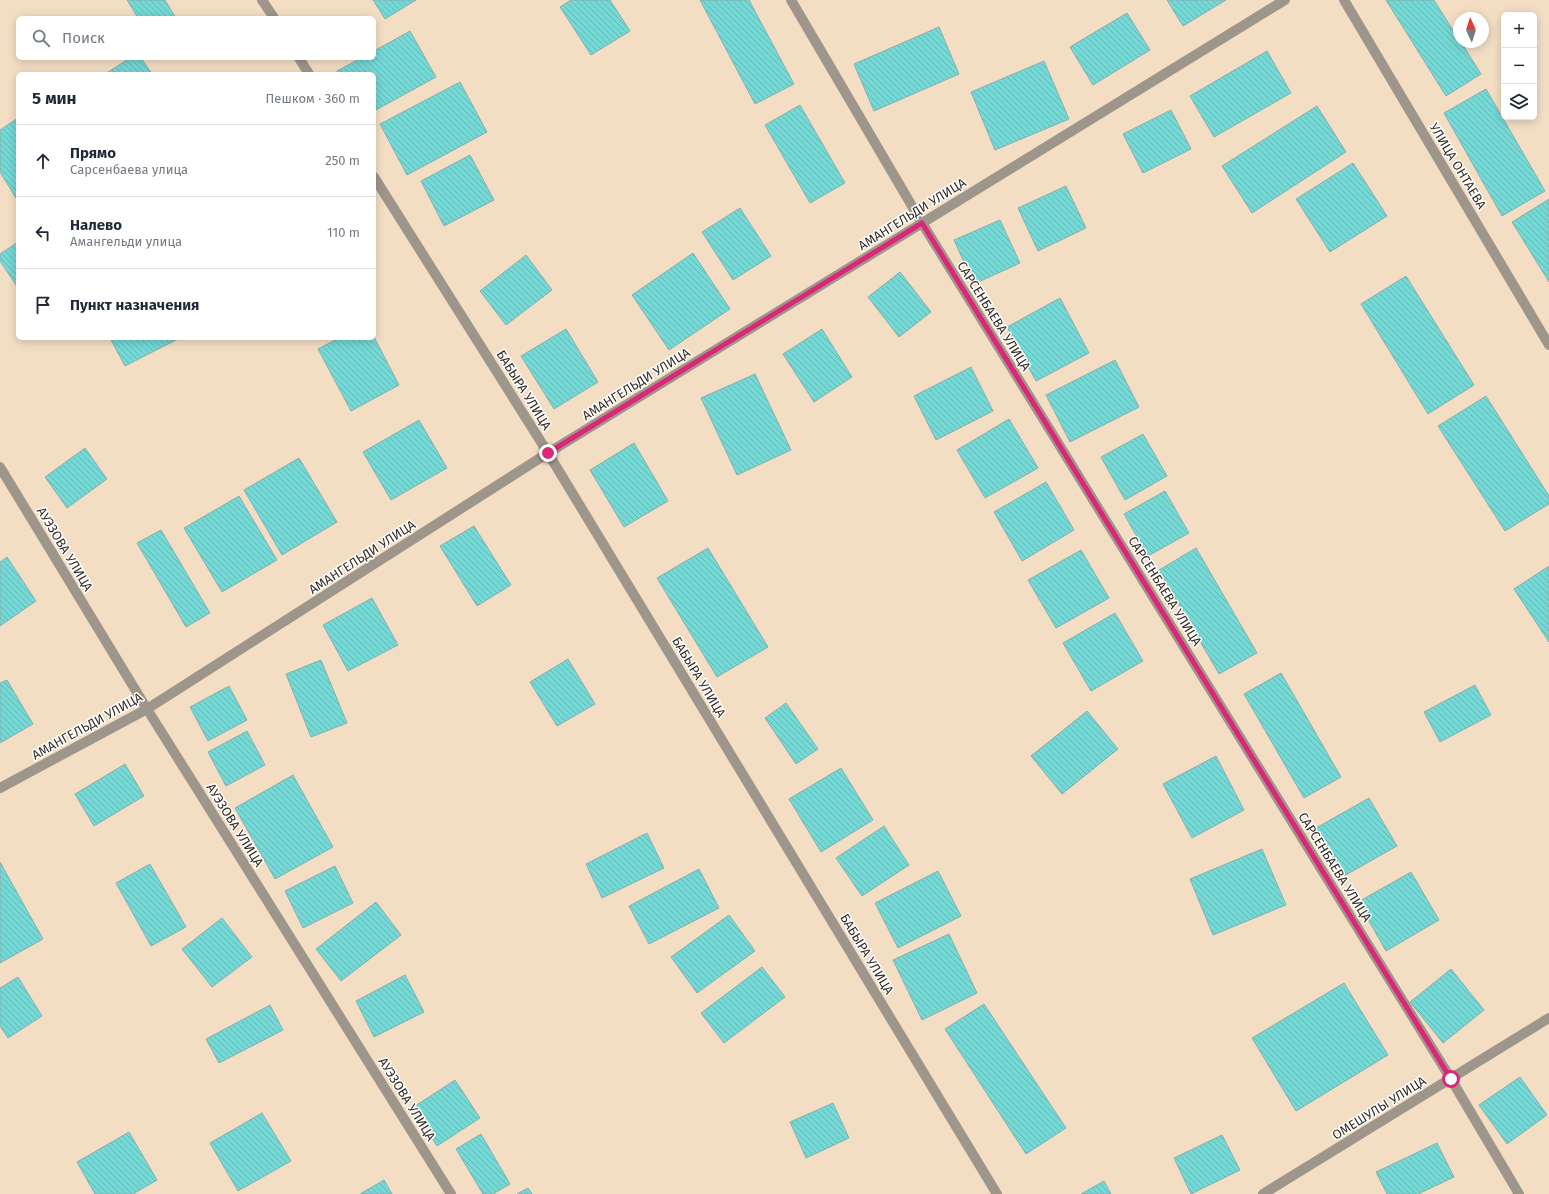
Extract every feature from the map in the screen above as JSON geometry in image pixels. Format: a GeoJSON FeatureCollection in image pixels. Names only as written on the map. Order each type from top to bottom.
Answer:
{"type":"FeatureCollection","features":[{"type":"Feature","properties":{"kind":"street"},"geometry":{"type":"LineString","coordinates":[[262,0],[273,16]]}},
{"type":"Feature","properties":{"kind":"street","name":"САРСЕНБАЕВА УЛИЦА"},"geometry":{"type":"LineString","coordinates":[[791,0],[922,223],[1451,1079],[1520,1194]]}},
{"type":"Feature","properties":{"kind":"street","name":"АМАНГЕЛЬДИ УЛИЦА"},"geometry":{"type":"LineString","coordinates":[[0,788],[147,709],[548,453],[1285,0]]}},
{"type":"Feature","properties":{"kind":"street","name":"УЛИЦА ОНТАЕВА"},"geometry":{"type":"LineString","coordinates":[[1344,0],[1549,345]]}},
{"type":"Feature","properties":{"kind":"street"},"geometry":{"type":"LineString","coordinates":[[300,60],[308,72]]}},
{"type":"Feature","properties":{"kind":"street","name":"БАБЫРА УЛИЦА"},"geometry":{"type":"LineString","coordinates":[[376,180],[548,453],[997,1194]]}},
{"type":"Feature","properties":{"kind":"street","name":"АУЭЗОВА УЛИЦА"},"geometry":{"type":"LineString","coordinates":[[0,467],[147,709],[451,1194]]}},
{"type":"Feature","properties":{"kind":"street","name":"ОМЕШУЛЫ УЛИЦА"},"geometry":{"type":"LineString","coordinates":[[1263,1194],[1549,1018]]}},
{"type":"Feature","properties":{"kind":"building"},"geometry":{"type":"Polygon","coordinates":[[[127,0],[165,0],[175,16],[137,16],[127,0]]]}},
{"type":"Feature","properties":{"kind":"building"},"geometry":{"type":"Polygon","coordinates":[[[373,0],[416,0],[385,19],[373,0]]]}},
{"type":"Feature","properties":{"kind":"building"},"geometry":{"type":"Polygon","coordinates":[[[571,0],[610,0],[630,31],[591,55],[560,7],[571,0]]]}},
{"type":"Feature","properties":{"kind":"building"},"geometry":{"type":"Polygon","coordinates":[[[700,0],[749,0],[794,84],[755,104],[700,0]]]}},
{"type":"Feature","properties":{"kind":"building"},"geometry":{"type":"Polygon","coordinates":[[[1167,0],[1226,0],[1183,26],[1167,0]]]}},
{"type":"Feature","properties":{"kind":"building"},"geometry":{"type":"Polygon","coordinates":[[[1386,0],[1434,0],[1453,30],[1453,48],[1465,48],[1481,74],[1446,96],[1386,0]]]}},
{"type":"Feature","properties":{"kind":"building"},"geometry":{"type":"Polygon","coordinates":[[[1127,13],[1150,50],[1093,85],[1070,47],[1127,13]]]}},
{"type":"Feature","properties":{"kind":"building"},"geometry":{"type":"Polygon","coordinates":[[[939,27],[959,74],[874,111],[854,64],[939,27]]]}},
{"type":"Feature","properties":{"kind":"building"},"geometry":{"type":"Polygon","coordinates":[[[410,31],[436,77],[376,110],[376,72],[337,71],[357,60],[376,60],[376,50],[410,31]]]}},
{"type":"Feature","properties":{"kind":"building"},"geometry":{"type":"Polygon","coordinates":[[[1267,51],[1291,93],[1214,137],[1190,96],[1267,51]]]}},
{"type":"Feature","properties":{"kind":"building"},"geometry":{"type":"Polygon","coordinates":[[[127,60],[142,60],[151,72],[108,72],[127,60]]]}},
{"type":"Feature","properties":{"kind":"building"},"geometry":{"type":"Polygon","coordinates":[[[1044,61],[1069,119],[995,150],[971,92],[1044,61]]]}},
{"type":"Feature","properties":{"kind":"building"},"geometry":{"type":"Polygon","coordinates":[[[460,82],[487,132],[407,175],[380,124],[460,82]]]}},
{"type":"Feature","properties":{"kind":"building"},"geometry":{"type":"Polygon","coordinates":[[[1486,89],[1501,115],[1501,120],[1504,120],[1545,191],[1502,216],[1444,113],[1486,89]]]}},
{"type":"Feature","properties":{"kind":"building"},"geometry":{"type":"Polygon","coordinates":[[[800,105],[845,183],[810,203],[765,125],[800,105]]]}},
{"type":"Feature","properties":{"kind":"building"},"geometry":{"type":"Polygon","coordinates":[[[1317,106],[1346,152],[1252,213],[1222,166],[1317,106]]]}},
{"type":"Feature","properties":{"kind":"building"},"geometry":{"type":"Polygon","coordinates":[[[1171,110],[1191,149],[1143,173],[1123,134],[1171,110]]]}},
{"type":"Feature","properties":{"kind":"building"},"geometry":{"type":"Polygon","coordinates":[[[16,119],[16,198],[0,172],[0,130],[16,119]]]}},
{"type":"Feature","properties":{"kind":"building"},"geometry":{"type":"Polygon","coordinates":[[[470,155],[494,200],[444,226],[421,181],[470,155]]]}},
{"type":"Feature","properties":{"kind":"building"},"geometry":{"type":"Polygon","coordinates":[[[1353,163],[1387,216],[1330,252],[1296,199],[1353,163]]]}},
{"type":"Feature","properties":{"kind":"building"},"geometry":{"type":"Polygon","coordinates":[[[1066,186],[1086,228],[1038,251],[1018,208],[1066,186]]]}},
{"type":"Feature","properties":{"kind":"building"},"geometry":{"type":"Polygon","coordinates":[[[1549,199],[1549,282],[1512,222],[1549,199]]]}},
{"type":"Feature","properties":{"kind":"building"},"geometry":{"type":"Polygon","coordinates":[[[740,208],[771,256],[733,280],[702,232],[740,208]]]}},
{"type":"Feature","properties":{"kind":"building"},"geometry":{"type":"Polygon","coordinates":[[[1000,220],[1020,263],[974,284],[954,240],[1000,220]]]}},
{"type":"Feature","properties":{"kind":"building"},"geometry":{"type":"Polygon","coordinates":[[[16,243],[16,285],[0,261],[0,254],[16,243]]]}},
{"type":"Feature","properties":{"kind":"building"},"geometry":{"type":"Polygon","coordinates":[[[693,253],[730,309],[669,350],[632,295],[693,253]]]}},
{"type":"Feature","properties":{"kind":"building"},"geometry":{"type":"Polygon","coordinates":[[[526,255],[552,290],[506,325],[480,291],[526,255]]]}},
{"type":"Feature","properties":{"kind":"building"},"geometry":{"type":"Polygon","coordinates":[[[900,272],[931,312],[899,337],[868,297],[900,272]]]}},
{"type":"Feature","properties":{"kind":"building"},"geometry":{"type":"Polygon","coordinates":[[[1406,276],[1474,385],[1428,414],[1361,304],[1406,276]]]}},
{"type":"Feature","properties":{"kind":"building"},"geometry":{"type":"Polygon","coordinates":[[[1060,298],[1089,353],[1036,381],[1007,327],[1060,298]]]}},
{"type":"Feature","properties":{"kind":"building"},"geometry":{"type":"Polygon","coordinates":[[[566,329],[598,382],[554,409],[521,356],[566,329]]]}},
{"type":"Feature","properties":{"kind":"building"},"geometry":{"type":"Polygon","coordinates":[[[822,329],[852,377],[814,402],[783,354],[822,329]]]}},
{"type":"Feature","properties":{"kind":"building"},"geometry":{"type":"Polygon","coordinates":[[[111,340],[176,340],[125,366],[111,340]]]}},
{"type":"Feature","properties":{"kind":"building"},"geometry":{"type":"Polygon","coordinates":[[[335,340],[376,340],[399,385],[351,411],[318,349],[335,340]]]}},
{"type":"Feature","properties":{"kind":"building"},"geometry":{"type":"Polygon","coordinates":[[[1115,360],[1139,407],[1070,442],[1046,395],[1115,360]]]}},
{"type":"Feature","properties":{"kind":"building"},"geometry":{"type":"Polygon","coordinates":[[[971,367],[993,411],[936,440],[914,396],[971,367]]]}},
{"type":"Feature","properties":{"kind":"building"},"geometry":{"type":"Polygon","coordinates":[[[755,374],[791,450],[737,475],[701,398],[755,374]]]}},
{"type":"Feature","properties":{"kind":"building"},"geometry":{"type":"Polygon","coordinates":[[[1486,396],[1549,496],[1549,504],[1505,531],[1438,426],[1486,396]]]}},
{"type":"Feature","properties":{"kind":"building"},"geometry":{"type":"Polygon","coordinates":[[[1009,419],[1038,468],[985,498],[957,450],[1009,419]]]}},
{"type":"Feature","properties":{"kind":"building"},"geometry":{"type":"Polygon","coordinates":[[[419,420],[447,468],[391,500],[363,452],[419,420]]]}},
{"type":"Feature","properties":{"kind":"building"},"geometry":{"type":"Polygon","coordinates":[[[1143,434],[1167,476],[1125,500],[1101,457],[1143,434]]]}},
{"type":"Feature","properties":{"kind":"building"},"geometry":{"type":"Polygon","coordinates":[[[634,443],[668,501],[624,527],[590,470],[634,443]]]}},
{"type":"Feature","properties":{"kind":"building"},"geometry":{"type":"Polygon","coordinates":[[[85,448],[107,479],[67,508],[45,477],[85,448]]]}},
{"type":"Feature","properties":{"kind":"building"},"geometry":{"type":"Polygon","coordinates":[[[299,458],[337,522],[282,555],[244,490],[299,458]]]}},
{"type":"Feature","properties":{"kind":"building"},"geometry":{"type":"Polygon","coordinates":[[[1046,482],[1074,530],[1022,561],[994,512],[1046,482]]]}},
{"type":"Feature","properties":{"kind":"building"},"geometry":{"type":"Polygon","coordinates":[[[1165,491],[1189,533],[1148,556],[1124,514],[1165,491]]]}},
{"type":"Feature","properties":{"kind":"building"},"geometry":{"type":"Polygon","coordinates":[[[239,496],[277,560],[222,592],[184,528],[239,496]]]}},
{"type":"Feature","properties":{"kind":"building"},"geometry":{"type":"Polygon","coordinates":[[[474,526],[511,585],[477,606],[440,546],[474,526]]]}},
{"type":"Feature","properties":{"kind":"building"},"geometry":{"type":"Polygon","coordinates":[[[161,530],[210,613],[186,627],[137,543],[161,530]]]}},
{"type":"Feature","properties":{"kind":"building"},"geometry":{"type":"Polygon","coordinates":[[[708,548],[768,647],[717,677],[657,578],[708,548]]]}},
{"type":"Feature","properties":{"kind":"building"},"geometry":{"type":"Polygon","coordinates":[[[1196,548],[1257,653],[1219,674],[1159,570],[1196,548]]]}},
{"type":"Feature","properties":{"kind":"building"},"geometry":{"type":"Polygon","coordinates":[[[1081,550],[1109,598],[1056,628],[1028,580],[1081,550]]]}},
{"type":"Feature","properties":{"kind":"building"},"geometry":{"type":"Polygon","coordinates":[[[7,557],[36,601],[0,626],[0,562],[7,557]]]}},
{"type":"Feature","properties":{"kind":"building"},"geometry":{"type":"Polygon","coordinates":[[[1549,566],[1549,642],[1514,589],[1549,566]]]}},
{"type":"Feature","properties":{"kind":"building"},"geometry":{"type":"Polygon","coordinates":[[[372,598],[398,645],[348,671],[323,625],[372,598]]]}},
{"type":"Feature","properties":{"kind":"building"},"geometry":{"type":"Polygon","coordinates":[[[1115,613],[1143,661],[1091,691],[1063,643],[1115,613]]]}},
{"type":"Feature","properties":{"kind":"building"},"geometry":{"type":"Polygon","coordinates":[[[568,659],[595,704],[557,726],[530,682],[568,659]]]}},
{"type":"Feature","properties":{"kind":"building"},"geometry":{"type":"Polygon","coordinates":[[[321,660],[347,723],[311,737],[286,674],[321,660]]]}},
{"type":"Feature","properties":{"kind":"building"},"geometry":{"type":"Polygon","coordinates":[[[1281,673],[1341,777],[1304,798],[1244,694],[1281,673]]]}},
{"type":"Feature","properties":{"kind":"building"},"geometry":{"type":"Polygon","coordinates":[[[7,680],[33,724],[0,743],[0,683],[7,680]]]}},
{"type":"Feature","properties":{"kind":"building"},"geometry":{"type":"Polygon","coordinates":[[[1475,685],[1491,715],[1440,742],[1424,712],[1475,685]]]}},
{"type":"Feature","properties":{"kind":"building"},"geometry":{"type":"Polygon","coordinates":[[[229,686],[247,720],[208,741],[190,707],[229,686]]]}},
{"type":"Feature","properties":{"kind":"building"},"geometry":{"type":"Polygon","coordinates":[[[786,703],[818,749],[796,764],[765,718],[786,703]]]}},
{"type":"Feature","properties":{"kind":"building"},"geometry":{"type":"Polygon","coordinates":[[[1087,711],[1118,749],[1062,794],[1031,756],[1087,711]]]}},
{"type":"Feature","properties":{"kind":"building"},"geometry":{"type":"Polygon","coordinates":[[[247,731],[265,765],[226,786],[208,752],[247,731]]]}},
{"type":"Feature","properties":{"kind":"building"},"geometry":{"type":"Polygon","coordinates":[[[1216,756],[1244,810],[1192,838],[1163,784],[1216,756]]]}},
{"type":"Feature","properties":{"kind":"building"},"geometry":{"type":"Polygon","coordinates":[[[125,764],[144,796],[94,826],[75,794],[125,764]]]}},
{"type":"Feature","properties":{"kind":"building"},"geometry":{"type":"Polygon","coordinates":[[[841,768],[873,820],[821,852],[789,799],[841,768]]]}},
{"type":"Feature","properties":{"kind":"building"},"geometry":{"type":"Polygon","coordinates":[[[293,775],[333,847],[275,879],[235,808],[293,775]]]}},
{"type":"Feature","properties":{"kind":"building"},"geometry":{"type":"Polygon","coordinates":[[[1369,798],[1397,846],[1344,876],[1316,828],[1369,798]]]}},
{"type":"Feature","properties":{"kind":"building"},"geometry":{"type":"Polygon","coordinates":[[[884,826],[909,865],[862,896],[836,858],[884,826]]]}},
{"type":"Feature","properties":{"kind":"building"},"geometry":{"type":"Polygon","coordinates":[[[647,833],[664,868],[602,898],[586,864],[647,833]]]}},
{"type":"Feature","properties":{"kind":"building"},"geometry":{"type":"Polygon","coordinates":[[[1262,849],[1286,905],[1213,935],[1190,879],[1262,849]]]}},
{"type":"Feature","properties":{"kind":"building"},"geometry":{"type":"Polygon","coordinates":[[[0,862],[43,939],[0,963],[0,862]]]}},
{"type":"Feature","properties":{"kind":"building"},"geometry":{"type":"Polygon","coordinates":[[[150,864],[186,927],[151,946],[116,883],[150,864]]]}},
{"type":"Feature","properties":{"kind":"building"},"geometry":{"type":"Polygon","coordinates":[[[335,866],[353,903],[303,928],[285,891],[335,866]]]}},
{"type":"Feature","properties":{"kind":"building"},"geometry":{"type":"Polygon","coordinates":[[[699,869],[719,908],[649,944],[629,906],[699,869]]]}},
{"type":"Feature","properties":{"kind":"building"},"geometry":{"type":"Polygon","coordinates":[[[938,871],[961,916],[898,948],[875,903],[938,871]]]}},
{"type":"Feature","properties":{"kind":"building"},"geometry":{"type":"Polygon","coordinates":[[[1411,872],[1439,920],[1386,951],[1358,902],[1411,872]]]}},
{"type":"Feature","properties":{"kind":"building"},"geometry":{"type":"Polygon","coordinates":[[[376,902],[401,935],[341,981],[316,949],[376,902]]]}},
{"type":"Feature","properties":{"kind":"building"},"geometry":{"type":"Polygon","coordinates":[[[729,915],[755,951],[697,993],[671,957],[729,915]]]}},
{"type":"Feature","properties":{"kind":"building"},"geometry":{"type":"Polygon","coordinates":[[[222,918],[252,957],[212,987],[182,949],[222,918]]]}},
{"type":"Feature","properties":{"kind":"building"},"geometry":{"type":"Polygon","coordinates":[[[949,934],[977,993],[922,1020],[893,960],[949,934]]]}},
{"type":"Feature","properties":{"kind":"building"},"geometry":{"type":"Polygon","coordinates":[[[762,967],[785,997],[724,1043],[701,1013],[762,967]]]}},
{"type":"Feature","properties":{"kind":"building"},"geometry":{"type":"Polygon","coordinates":[[[1451,969],[1484,1010],[1443,1043],[1410,1002],[1451,969]]]}},
{"type":"Feature","properties":{"kind":"building"},"geometry":{"type":"Polygon","coordinates":[[[405,975],[424,1012],[374,1037],[356,1001],[405,975]]]}},
{"type":"Feature","properties":{"kind":"building"},"geometry":{"type":"Polygon","coordinates":[[[18,977],[42,1016],[8,1038],[0,1026],[0,988],[18,977]]]}},
{"type":"Feature","properties":{"kind":"building"},"geometry":{"type":"Polygon","coordinates":[[[1344,983],[1388,1055],[1296,1111],[1252,1038],[1344,983]]]}},
{"type":"Feature","properties":{"kind":"building"},"geometry":{"type":"Polygon","coordinates":[[[984,1004],[1066,1128],[1026,1154],[945,1029],[984,1004]]]}},
{"type":"Feature","properties":{"kind":"building"},"geometry":{"type":"Polygon","coordinates":[[[270,1005],[283,1030],[219,1063],[206,1039],[270,1005]]]}},
{"type":"Feature","properties":{"kind":"building"},"geometry":{"type":"Polygon","coordinates":[[[1520,1077],[1547,1115],[1507,1144],[1479,1105],[1520,1077]]]}},
{"type":"Feature","properties":{"kind":"building"},"geometry":{"type":"Polygon","coordinates":[[[455,1080],[480,1118],[437,1146],[412,1108],[455,1080]]]}},
{"type":"Feature","properties":{"kind":"building"},"geometry":{"type":"Polygon","coordinates":[[[833,1103],[849,1138],[806,1158],[790,1122],[833,1103]]]}},
{"type":"Feature","properties":{"kind":"building"},"geometry":{"type":"Polygon","coordinates":[[[262,1113],[291,1161],[238,1191],[210,1143],[262,1113]]]}},
{"type":"Feature","properties":{"kind":"building"},"geometry":{"type":"Polygon","coordinates":[[[129,1132],[157,1180],[133,1194],[95,1194],[77,1162],[129,1132]]]}},
{"type":"Feature","properties":{"kind":"building"},"geometry":{"type":"Polygon","coordinates":[[[481,1134],[510,1184],[493,1194],[483,1194],[456,1149],[481,1134]]]}},
{"type":"Feature","properties":{"kind":"building"},"geometry":{"type":"Polygon","coordinates":[[[1222,1135],[1240,1170],[1191,1194],[1174,1158],[1222,1135]]]}},
{"type":"Feature","properties":{"kind":"building"},"geometry":{"type":"Polygon","coordinates":[[[1437,1143],[1454,1177],[1418,1194],[1387,1194],[1376,1172],[1437,1143]]]}},
{"type":"Feature","properties":{"kind":"building"},"geometry":{"type":"Polygon","coordinates":[[[384,1180],[392,1194],[360,1194],[384,1180]]]}},
{"type":"Feature","properties":{"kind":"building"},"geometry":{"type":"Polygon","coordinates":[[[1104,1181],[1111,1194],[1081,1194],[1104,1181]]]}},
{"type":"Feature","properties":{"kind":"building"},"geometry":{"type":"Polygon","coordinates":[[[528,1188],[532,1194],[517,1194],[528,1188]]]}},
{"type":"Feature","properties":{"kind":"route"},"geometry":{"type":"LineString","coordinates":[[548,453],[922,223],[1451,1079]]}}]}
